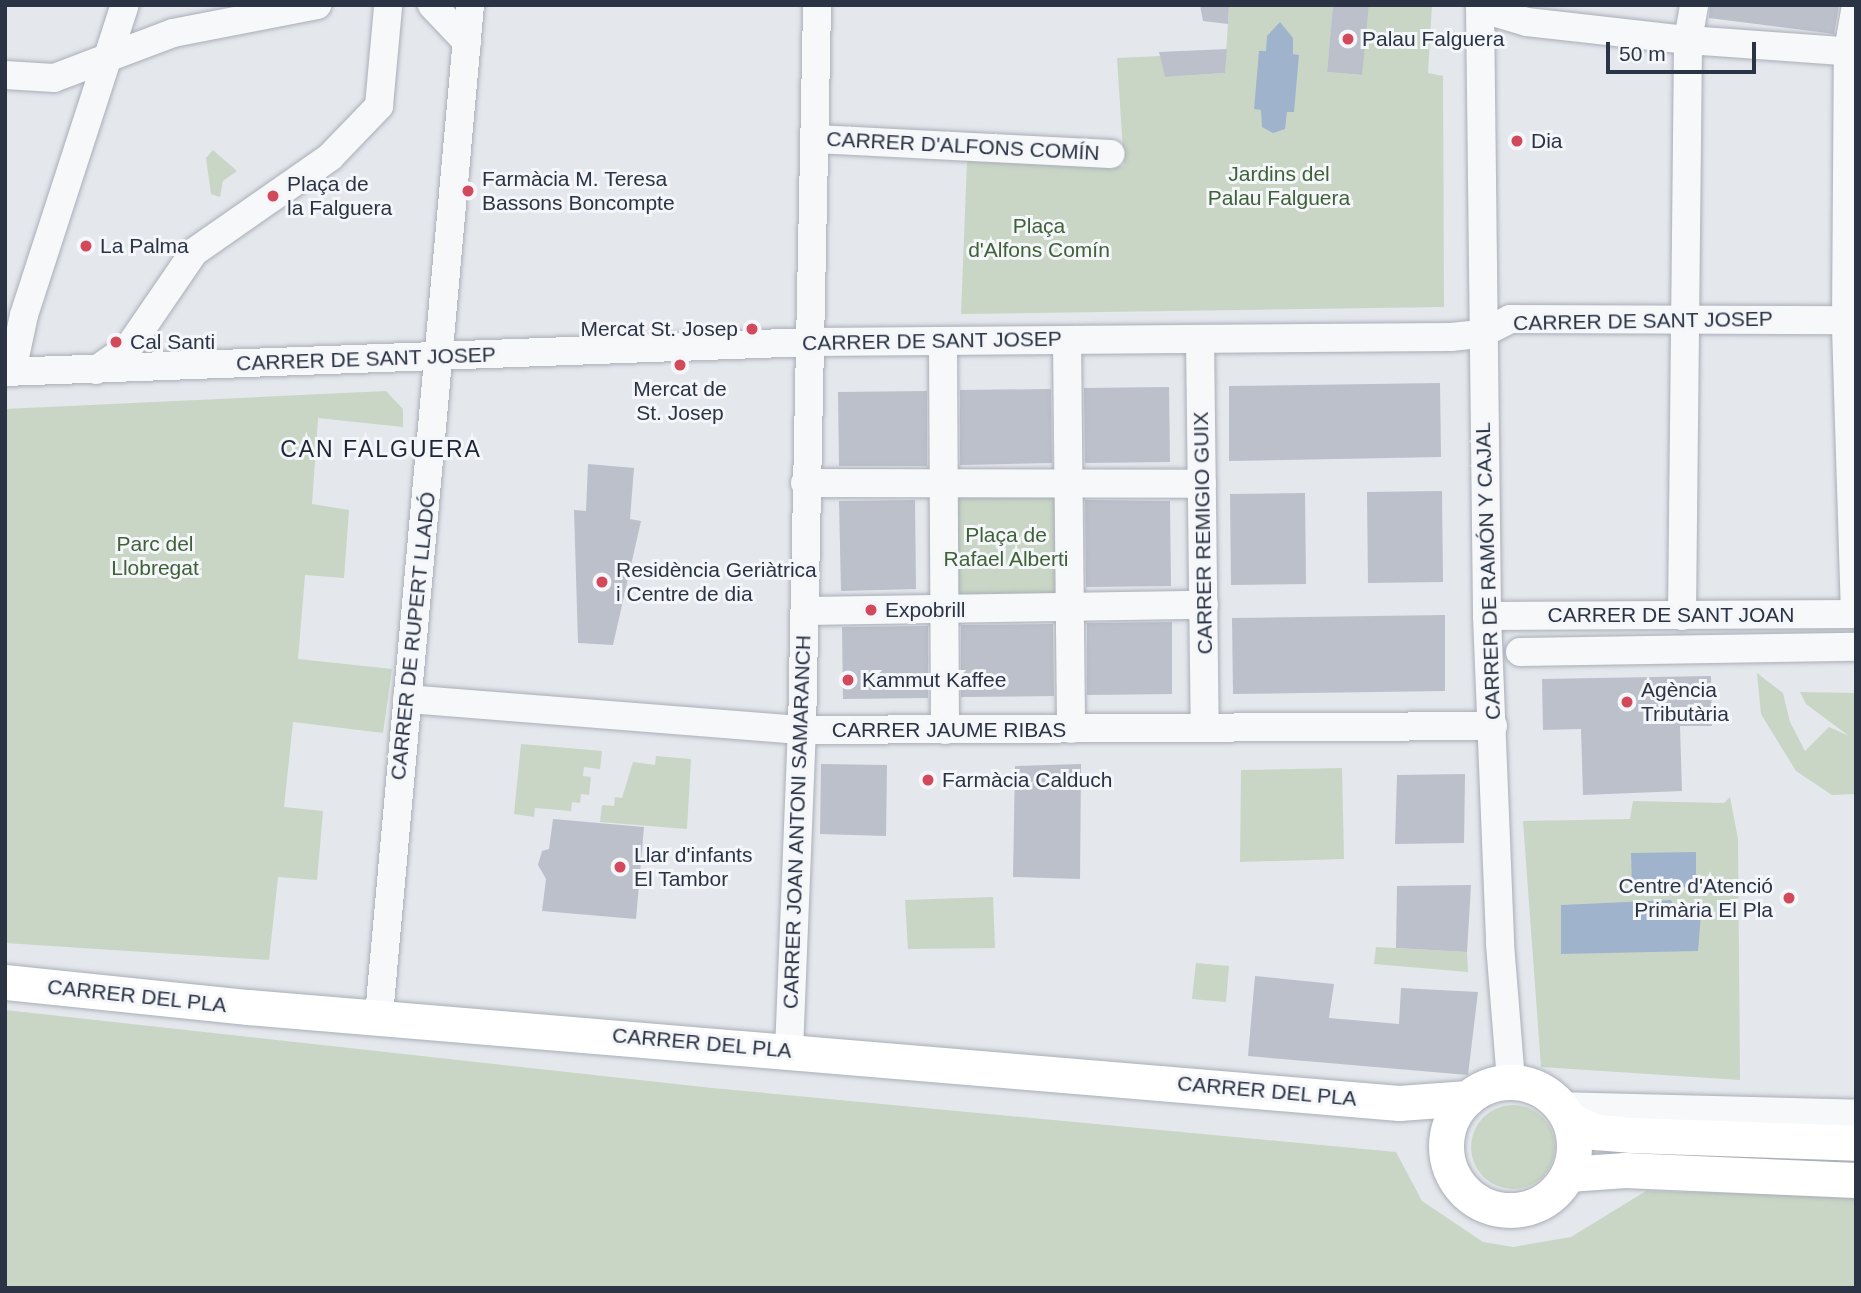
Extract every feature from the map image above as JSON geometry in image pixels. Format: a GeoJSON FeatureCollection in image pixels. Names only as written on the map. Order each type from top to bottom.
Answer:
{"type":"FeatureCollection","features":[{"type":"Feature","properties":{"kind":"main road","name":"CARRER DEL PLA"},"geometry":{"type":"LineString","coordinates":[[5,982],[1399,1103],[1468,1098]]}},
{"type":"Feature","properties":{"kind":"main road"},"geometry":{"type":"LineString","coordinates":[[1565,1113],[1574,1147],[1568,1174],[1541,1203],[1514,1210],[1496,1209],[1472,1198],[1459,1185],[1448,1160],[1447,1142],[1455,1115],[1468,1098],[1485,1087],[1511,1082],[1541,1090],[1565,1113],[1596,1132],[1856,1143]]}},
{"type":"Feature","properties":{"kind":"main road","name":"CARRER DEL PLA"},"geometry":{"type":"LineString","coordinates":[[1399,1103],[1436,1128],[1447,1142]]}},
{"type":"Feature","properties":{"kind":"main road"},"geometry":{"type":"LineString","coordinates":[[1568,1174],[1625,1170],[1856,1180]]}},
{"type":"Feature","properties":{"kind":"street"},"geometry":{"type":"LineString","coordinates":[[8,371],[87,116],[112,56],[125,5]]}},
{"type":"Feature","properties":{"kind":"street"},"geometry":{"type":"LineString","coordinates":[[5,75],[54,78],[173,33],[317,5]]}},
{"type":"Feature","properties":{"kind":"street"},"geometry":{"type":"LineString","coordinates":[[432,5],[467,42]]}},
{"type":"Feature","properties":{"kind":"street","name":"CARRER DE RUPERT LLADÓ"},"geometry":{"type":"LineString","coordinates":[[379,1015],[470,5]]}},
{"type":"Feature","properties":{"kind":"street","name":"CARRER JOAN ANTONI SAMARANCH"},"geometry":{"type":"LineString","coordinates":[[789,1051],[802,730],[805,483],[812,342],[817,5]]}},
{"type":"Feature","properties":{"kind":"street"},"geometry":{"type":"LineString","coordinates":[[1682,615],[1688,40],[1694,5]]}},
{"type":"Feature","properties":{"kind":"street"},"geometry":{"type":"LineString","coordinates":[[1856,5],[1852,51],[1851,320],[1856,614]]}},
{"type":"Feature","properties":{"kind":"street"},"geometry":{"type":"LineString","coordinates":[[1480,7],[1513,19],[1688,40],[1852,51]]}},
{"type":"Feature","properties":{"kind":"street","name":"CARRER DE RAMÓN Y CAJAL"},"geometry":{"type":"LineString","coordinates":[[1480,7],[1485,295],[1481,334],[1488,474],[1487,616],[1500,944],[1510,1016],[1511,1082]]}},
{"type":"Feature","properties":{"kind":"street"},"geometry":{"type":"LineString","coordinates":[[96,370],[129,347],[194,252],[330,157],[379,106],[388,8]]}},
{"type":"Feature","properties":{"kind":"street"},"geometry":{"type":"LineString","coordinates":[[1480,59],[1513,19]]}},
{"type":"Feature","properties":{"kind":"street","name":"CARRER D'ALFONS COMÍN"},"geometry":{"type":"LineString","coordinates":[[815,139],[1111,154]]}},
{"type":"Feature","properties":{"kind":"street","name":"CARRER DE SANT JOSEP"},"geometry":{"type":"LineString","coordinates":[[8,371],[96,370],[368,356],[439,357],[812,342],[943,344],[1481,334],[1510,319],[1851,320]]}},
{"type":"Feature","properties":{"kind":"street"},"geometry":{"type":"LineString","coordinates":[[1067,340],[1071,729]]}},
{"type":"Feature","properties":{"kind":"street","name":"CARRER REMIGIO GUIX"},"geometry":{"type":"LineString","coordinates":[[1200,340],[1205,727]]}},
{"type":"Feature","properties":{"kind":"street"},"geometry":{"type":"LineString","coordinates":[[943,344],[945,730]]}},
{"type":"Feature","properties":{"kind":"street"},"geometry":{"type":"LineString","coordinates":[[805,483],[1202,484]]}},
{"type":"Feature","properties":{"kind":"street"},"geometry":{"type":"LineString","coordinates":[[805,611],[1204,605]]}},
{"type":"Feature","properties":{"kind":"street","name":"CARRER DE SANT JOAN"},"geometry":{"type":"LineString","coordinates":[[1487,616],[1856,614]]}},
{"type":"Feature","properties":{"kind":"street","name":"CARRER DE SANT JOAN"},"geometry":{"type":"LineString","coordinates":[[1520,652],[1856,647]]}},
{"type":"Feature","properties":{"kind":"street","name":"CARRER JAUME RIBAS"},"geometry":{"type":"LineString","coordinates":[[407,699],[802,730],[1493,726]]}},
{"type":"Feature","properties":{"kind":"street"},"geometry":{"type":"LineString","coordinates":[[1565,1113],[1856,1114]]}},
{"type":"Feature","properties":{"kind":"green space","name":"Jardins del Palau Falguera"},"geometry":{"type":"Polygon","coordinates":[[[1229,5],[1333,6],[1327,72],[1361,75],[1369,5],[1432,5],[1428,73],[1443,76],[1444,307],[961,314],[967,161],[1124,166],[1117,58],[1160,56],[1166,77],[1225,73],[1229,5]]]}},
{"type":"Feature","properties":{"kind":"green space"},"geometry":{"type":"Polygon","coordinates":[[[213,150],[237,171],[223,181],[220,197],[211,194],[206,158],[213,150]]]}},
{"type":"Feature","properties":{"kind":"green space","name":"Parc del Llobregat"},"geometry":{"type":"Polygon","coordinates":[[[386,391],[403,409],[403,427],[318,418],[312,504],[349,510],[344,578],[305,575],[298,659],[392,669],[383,733],[293,722],[284,807],[323,811],[317,880],[278,877],[269,960],[5,943],[5,409],[386,391]]]}},
{"type":"Feature","properties":{"kind":"green space","name":"Plaça de Rafael Alberti"},"geometry":{"type":"Polygon","coordinates":[[[1058,492],[1059,601],[954,601],[953,493],[1058,492]]]}},
{"type":"Feature","properties":{"kind":"green space"},"geometry":{"type":"Polygon","coordinates":[[[1757,673],[1783,693],[1790,722],[1805,751],[1829,727],[1849,736],[1806,704],[1800,692],[1856,693],[1856,794],[1832,795],[1796,771],[1761,714],[1757,673]]]}},
{"type":"Feature","properties":{"kind":"green space"},"geometry":{"type":"Polygon","coordinates":[[[521,744],[602,751],[600,769],[584,767],[583,776],[591,777],[589,795],[581,794],[580,803],[572,802],[571,811],[535,808],[534,817],[514,814],[521,744]]]}},
{"type":"Feature","properties":{"kind":"green space"},"geometry":{"type":"Polygon","coordinates":[[[656,756],[691,759],[687,829],[600,822],[602,805],[614,806],[615,797],[622,798],[633,762],[655,765],[656,756]]]}},
{"type":"Feature","properties":{"kind":"green space"},"geometry":{"type":"Polygon","coordinates":[[[1342,768],[1344,859],[1240,862],[1241,770],[1342,768]]]}},
{"type":"Feature","properties":{"kind":"green space"},"geometry":{"type":"Polygon","coordinates":[[[1730,797],[1738,839],[1740,1080],[1541,1067],[1523,821],[1630,819],[1633,801],[1724,803],[1730,797]]]}},
{"type":"Feature","properties":{"kind":"green space"},"geometry":{"type":"Polygon","coordinates":[[[993,897],[995,948],[908,949],[905,900],[993,897]]]}},
{"type":"Feature","properties":{"kind":"green space"},"geometry":{"type":"Polygon","coordinates":[[[1376,947],[1467,952],[1468,972],[1374,964],[1376,947]]]}},
{"type":"Feature","properties":{"kind":"green space"},"geometry":{"type":"Polygon","coordinates":[[[1196,963],[1229,966],[1226,1002],[1192,999],[1196,963]]]}},
{"type":"Feature","properties":{"kind":"green space"},"geometry":{"type":"Polygon","coordinates":[[[5,1010],[712,1088],[1396,1152],[1422,1201],[1483,1242],[1513,1247],[1571,1237],[1646,1191],[1856,1196],[1856,1288],[5,1288],[5,1010]]]}},
{"type":"Feature","properties":{"kind":"green space"},"geometry":{"type":"Polygon","coordinates":[[[1513,1105],[1529,1108],[1543,1117],[1552,1131],[1555,1147],[1552,1163],[1543,1177],[1529,1186],[1513,1189],[1497,1186],[1483,1177],[1474,1163],[1471,1147],[1474,1131],[1483,1117],[1497,1108],[1513,1105]]]}},
{"type":"Feature","properties":{"kind":"water"},"geometry":{"type":"Polygon","coordinates":[[[1280,22],[1293,38],[1293,54],[1299,55],[1294,112],[1287,112],[1285,129],[1273,133],[1262,127],[1261,110],[1254,109],[1259,51],[1266,51],[1267,36],[1280,22]]]}},
{"type":"Feature","properties":{"kind":"water"},"geometry":{"type":"Polygon","coordinates":[[[1696,852],[1696,887],[1632,888],[1631,853],[1696,852]]]}},
{"type":"Feature","properties":{"kind":"water"},"geometry":{"type":"Polygon","coordinates":[[[1671,900],[1676,911],[1701,914],[1698,951],[1561,954],[1561,905],[1671,900]]]}},
{"type":"Feature","properties":{"kind":"building"},"geometry":{"type":"Polygon","coordinates":[[[1200,5],[1229,5],[1228,24],[1203,21],[1200,5]]]}},
{"type":"Feature","properties":{"kind":"building","name":"Palau Falguera"},"geometry":{"type":"Polygon","coordinates":[[[1333,5],[1369,5],[1362,75],[1327,72],[1333,5]]]}},
{"type":"Feature","properties":{"kind":"building"},"geometry":{"type":"Polygon","coordinates":[[[1710,5],[1839,5],[1834,34],[1709,18],[1710,5]]]}},
{"type":"Feature","properties":{"kind":"building"},"geometry":{"type":"Polygon","coordinates":[[[1227,49],[1225,73],[1165,77],[1159,52],[1227,49]]]}},
{"type":"Feature","properties":{"kind":"building"},"geometry":{"type":"Polygon","coordinates":[[[1440,383],[1441,457],[1229,461],[1229,386],[1440,383]]]}},
{"type":"Feature","properties":{"kind":"building"},"geometry":{"type":"Polygon","coordinates":[[[1169,387],[1170,462],[1085,463],[1084,388],[1169,387]]]}},
{"type":"Feature","properties":{"kind":"building"},"geometry":{"type":"Polygon","coordinates":[[[1051,389],[1052,463],[960,465],[960,390],[1051,389]]]}},
{"type":"Feature","properties":{"kind":"building"},"geometry":{"type":"Polygon","coordinates":[[[927,391],[927,466],[839,466],[838,392],[927,391]]]}},
{"type":"Feature","properties":{"kind":"building","name":"Residència Geriàtrica i Centre de dia"},"geometry":{"type":"Polygon","coordinates":[[[588,464],[634,468],[630,519],[641,521],[613,645],[578,643],[574,510],[586,511],[588,464]]]}},
{"type":"Feature","properties":{"kind":"building"},"geometry":{"type":"Polygon","coordinates":[[[1442,491],[1443,582],[1368,583],[1367,492],[1442,491]]]}},
{"type":"Feature","properties":{"kind":"building"},"geometry":{"type":"Polygon","coordinates":[[[1305,493],[1306,584],[1231,585],[1230,494],[1305,493]]]}},
{"type":"Feature","properties":{"kind":"building"},"geometry":{"type":"Polygon","coordinates":[[[915,500],[916,589],[841,591],[839,501],[915,500]]]}},
{"type":"Feature","properties":{"kind":"building"},"geometry":{"type":"Polygon","coordinates":[[[1085,500],[1170,501],[1171,586],[1086,587],[1085,500]]]}},
{"type":"Feature","properties":{"kind":"building"},"geometry":{"type":"Polygon","coordinates":[[[1445,615],[1445,691],[1233,694],[1232,618],[1445,615]]]}},
{"type":"Feature","properties":{"kind":"building"},"geometry":{"type":"Polygon","coordinates":[[[1172,622],[1172,694],[1087,695],[1087,623],[1172,622]]]}},
{"type":"Feature","properties":{"kind":"building"},"geometry":{"type":"Polygon","coordinates":[[[1053,624],[1054,696],[961,697],[961,625],[1053,624]]]}},
{"type":"Feature","properties":{"kind":"building"},"geometry":{"type":"Polygon","coordinates":[[[928,626],[928,698],[843,699],[842,627],[928,626]]]}},
{"type":"Feature","properties":{"kind":"building"},"geometry":{"type":"Polygon","coordinates":[[[1711,676],[1712,726],[1680,726],[1682,791],[1583,795],[1581,729],[1543,730],[1542,679],[1711,676]]]}},
{"type":"Feature","properties":{"kind":"building"},"geometry":{"type":"Polygon","coordinates":[[[821,764],[887,765],[886,836],[820,834],[821,764]]]}},
{"type":"Feature","properties":{"kind":"building"},"geometry":{"type":"Polygon","coordinates":[[[1081,764],[1080,879],[1013,877],[1015,766],[1081,764]]]}},
{"type":"Feature","properties":{"kind":"building"},"geometry":{"type":"Polygon","coordinates":[[[1465,774],[1464,843],[1395,844],[1397,775],[1465,774]]]}},
{"type":"Feature","properties":{"kind":"building"},"geometry":{"type":"Polygon","coordinates":[[[553,819],[644,827],[636,919],[542,911],[546,879],[538,865],[542,851],[549,849],[553,819]]]}},
{"type":"Feature","properties":{"kind":"building"},"geometry":{"type":"Polygon","coordinates":[[[1471,885],[1467,952],[1396,948],[1397,886],[1471,885]]]}},
{"type":"Feature","properties":{"kind":"building"},"geometry":{"type":"Polygon","coordinates":[[[1255,976],[1334,984],[1329,1018],[1399,1024],[1401,988],[1478,992],[1468,1075],[1248,1056],[1255,976]]]}},
{"type":"Feature","properties":{"kind":"place","name":"Palau Falguera"},"geometry":{"type":"Point","coordinates":[1348,39]}},
{"type":"Feature","properties":{"kind":"place","name":"Dia"},"geometry":{"type":"Point","coordinates":[1517,141]}},
{"type":"Feature","properties":{"kind":"place","name":"Farmàcia M. Teresa Bassons Boncompte"},"geometry":{"type":"Point","coordinates":[468,191]}},
{"type":"Feature","properties":{"kind":"place","name":"Plaça de la Falguera"},"geometry":{"type":"Point","coordinates":[273,196]}},
{"type":"Feature","properties":{"kind":"place","name":"La Palma"},"geometry":{"type":"Point","coordinates":[86,246]}},
{"type":"Feature","properties":{"kind":"place","name":"Mercat St. Josep"},"geometry":{"type":"Point","coordinates":[752,329]}},
{"type":"Feature","properties":{"kind":"place","name":"Cal Santi"},"geometry":{"type":"Point","coordinates":[116,342]}},
{"type":"Feature","properties":{"kind":"place","name":"Mercat de St. Josep"},"geometry":{"type":"Point","coordinates":[680,365]}},
{"type":"Feature","properties":{"kind":"place","name":"Residència Geriàtrica i Centre de dia"},"geometry":{"type":"Point","coordinates":[602,582]}},
{"type":"Feature","properties":{"kind":"place","name":"Expobrill"},"geometry":{"type":"Point","coordinates":[871,610]}},
{"type":"Feature","properties":{"kind":"place","name":"Kammut Kaffee"},"geometry":{"type":"Point","coordinates":[848,680]}},
{"type":"Feature","properties":{"kind":"place","name":"Agència Tributària"},"geometry":{"type":"Point","coordinates":[1627,702]}},
{"type":"Feature","properties":{"kind":"place","name":"Farmàcia Calduch"},"geometry":{"type":"Point","coordinates":[928,780]}},
{"type":"Feature","properties":{"kind":"place","name":"Llar d'infants El Tambor"},"geometry":{"type":"Point","coordinates":[620,867]}},
{"type":"Feature","properties":{"kind":"place","name":"Centre d'Atenció Primària El Pla"},"geometry":{"type":"Point","coordinates":[1789,898]}},
{"type":"Feature","properties":{"kind":"district","name":"CAN FALGUERA"},"geometry":{"type":"Point","coordinates":[381,449]}},
{"type":"Feature","properties":{"kind":"park label","name":"Plaça d'Alfons Comín"},"geometry":{"type":"Point","coordinates":[1039,238]}}]}
